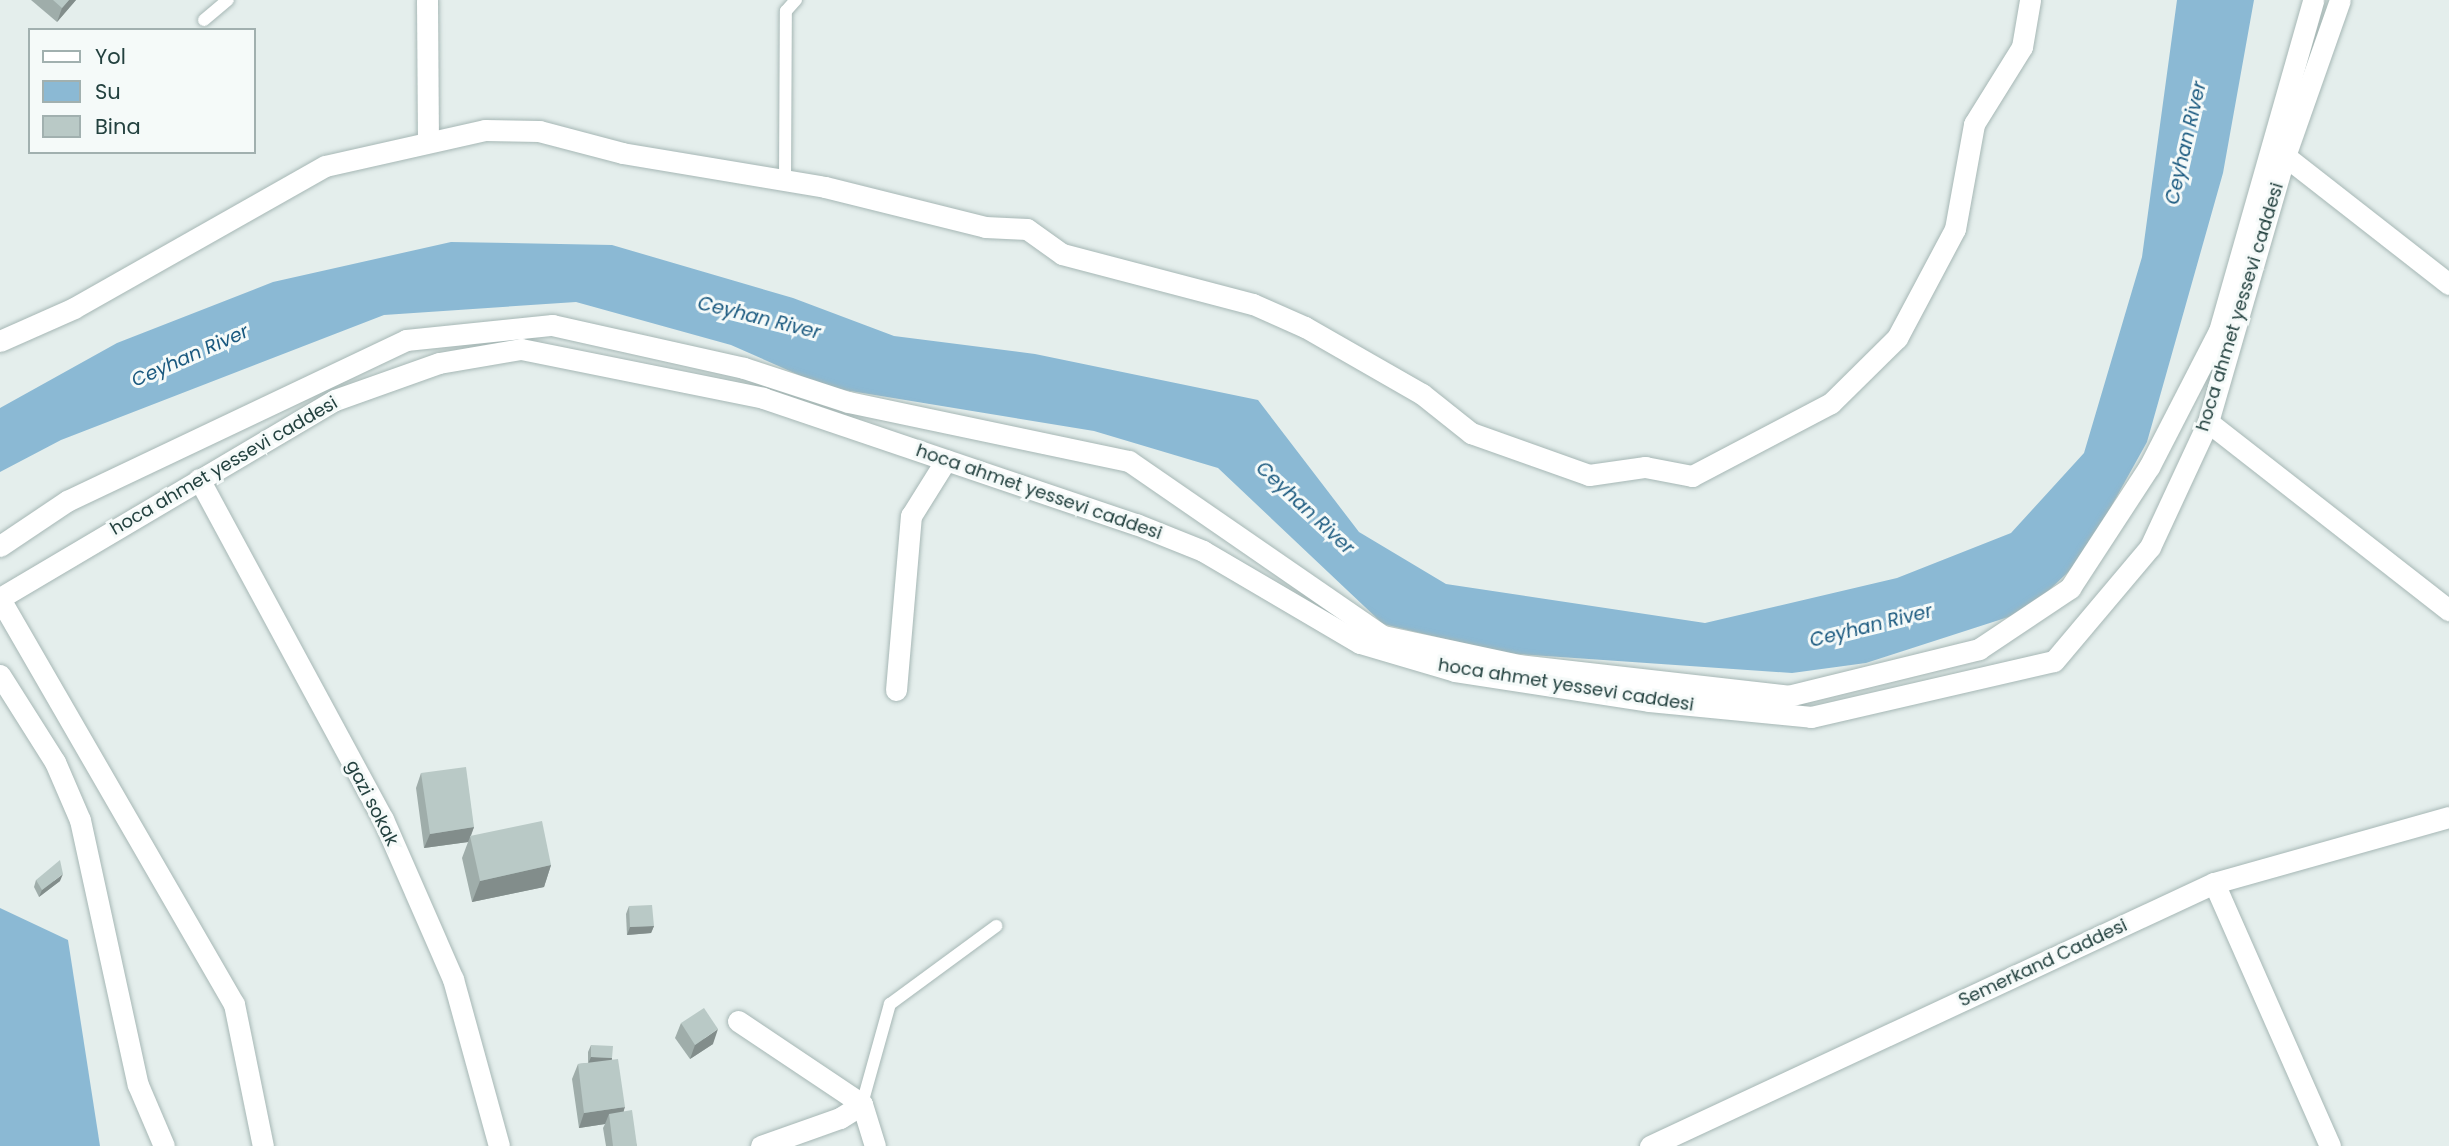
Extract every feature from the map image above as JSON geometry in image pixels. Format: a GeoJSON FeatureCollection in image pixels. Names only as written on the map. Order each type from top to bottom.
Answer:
{"type":"FeatureCollection","features":[{"type":"Feature","properties":{"kind":"street"},"geometry":{"type":"LineString","coordinates":[[427,0],[428,140]]}},
{"type":"Feature","properties":{"kind":"street"},"geometry":{"type":"LineString","coordinates":[[0,341],[74,308],[325,166],[428,140],[485,130],[539,131],[622,153],[785,178],[985,227],[1027,229],[1062,254],[1253,304],[1356,354],[1471,433],[1578,471],[1645,467],[1692,476],[1831,403],[1897,338],[1955,229],[1974,124],[2022,47],[2030,0]]}},
{"type":"Feature","properties":{"kind":"street"},"geometry":{"type":"LineString","coordinates":[[0,546],[67,501],[406,340],[552,326],[744,368],[848,402],[1129,461],[1383,636],[1518,665],[1788,696],[1979,649],[2070,588],[2149,467],[2219,331],[2313,0]]}},
{"type":"Feature","properties":{"kind":"street","name":"hoca ahmet yessevi caddesi"},"geometry":{"type":"LineString","coordinates":[[263,1146],[234,1004],[0,599],[335,400],[439,363],[522,349],[763,398],[1203,551],[1360,643],[1443,668],[1649,701],[1811,717],[2054,661],[2150,548],[2208,422],[2284,156],[2340,0]]}},
{"type":"Feature","properties":{"kind":"street"},"geometry":{"type":"LineString","coordinates":[[2284,156],[2449,284]]}},
{"type":"Feature","properties":{"kind":"street"},"geometry":{"type":"LineString","coordinates":[[2208,422],[2449,610]]}},
{"type":"Feature","properties":{"kind":"street"},"geometry":{"type":"LineString","coordinates":[[896,690],[911,516],[946,460]]}},
{"type":"Feature","properties":{"kind":"street","name":"gazi sokak"},"geometry":{"type":"LineString","coordinates":[[199,479],[383,819],[453,979],[499,1146]]}},
{"type":"Feature","properties":{"kind":"street"},"geometry":{"type":"LineString","coordinates":[[0,675],[55,762],[80,820],[138,1085],[164,1146]]}},
{"type":"Feature","properties":{"kind":"street","name":"Semerkand Caddesi"},"geometry":{"type":"LineString","coordinates":[[1650,1146],[2214,883],[2449,817]]}},
{"type":"Feature","properties":{"kind":"street"},"geometry":{"type":"LineString","coordinates":[[2214,883],[2330,1146]]}},
{"type":"Feature","properties":{"kind":"street"},"geometry":{"type":"LineString","coordinates":[[738,1021],[862,1104],[875,1146]]}},
{"type":"Feature","properties":{"kind":"street"},"geometry":{"type":"LineString","coordinates":[[761,1146],[841,1118],[862,1104]]}},
{"type":"Feature","properties":{"kind":"lane"},"geometry":{"type":"LineString","coordinates":[[204,20],[228,0]]}},
{"type":"Feature","properties":{"kind":"lane"},"geometry":{"type":"LineString","coordinates":[[785,178],[786,11],[796,0]]}},
{"type":"Feature","properties":{"kind":"lane"},"geometry":{"type":"LineString","coordinates":[[862,1104],[890,1004],[996,926]]}},
{"type":"Feature","properties":{"kind":"water","name":"Ceyhan River"},"geometry":{"type":"Polygon","coordinates":[[[2177,0],[2254,0],[2223,173],[2147,442],[2082,559],[2027,611],[1866,663],[1792,673],[1503,653],[1383,624],[1218,468],[1094,431],[826,387],[731,345],[576,302],[384,315],[61,440],[0,472],[0,408],[117,343],[273,282],[451,242],[612,245],[793,298],[894,336],[1035,354],[1258,400],[1359,532],[1446,584],[1705,623],[1897,578],[2011,533],[2084,453],[2142,257],[2177,0]]]}},
{"type":"Feature","properties":{"kind":"water"},"geometry":{"type":"Polygon","coordinates":[[[0,908],[68,940],[100,1146],[0,1146],[0,908]]]}},
{"type":"Feature","properties":{"kind":"building"},"geometry":{"type":"Polygon","coordinates":[[[53,0],[69,0],[62,8],[53,0]]]}},
{"type":"Feature","properties":{"kind":"building"},"geometry":{"type":"Polygon","coordinates":[[[466,767],[474,827],[430,834],[421,773],[466,767]]]}},
{"type":"Feature","properties":{"kind":"building"},"geometry":{"type":"Polygon","coordinates":[[[542,821],[551,865],[480,881],[470,836],[542,821]]]}},
{"type":"Feature","properties":{"kind":"building"},"geometry":{"type":"Polygon","coordinates":[[[60,860],[63,874],[42,890],[36,880],[60,860]]]}},
{"type":"Feature","properties":{"kind":"building"},"geometry":{"type":"Polygon","coordinates":[[[652,905],[654,926],[630,927],[629,906],[652,905]]]}},
{"type":"Feature","properties":{"kind":"building"},"geometry":{"type":"Polygon","coordinates":[[[704,1008],[718,1029],[695,1045],[681,1023],[704,1008]]]}},
{"type":"Feature","properties":{"kind":"building"},"geometry":{"type":"Polygon","coordinates":[[[591,1045],[613,1046],[612,1058],[591,1057],[591,1045]]]}},
{"type":"Feature","properties":{"kind":"building"},"geometry":{"type":"Polygon","coordinates":[[[618,1059],[625,1107],[584,1113],[578,1064],[618,1059]]]}},
{"type":"Feature","properties":{"kind":"building"},"geometry":{"type":"Polygon","coordinates":[[[632,1110],[637,1146],[613,1146],[609,1114],[632,1110]]]}}]}
